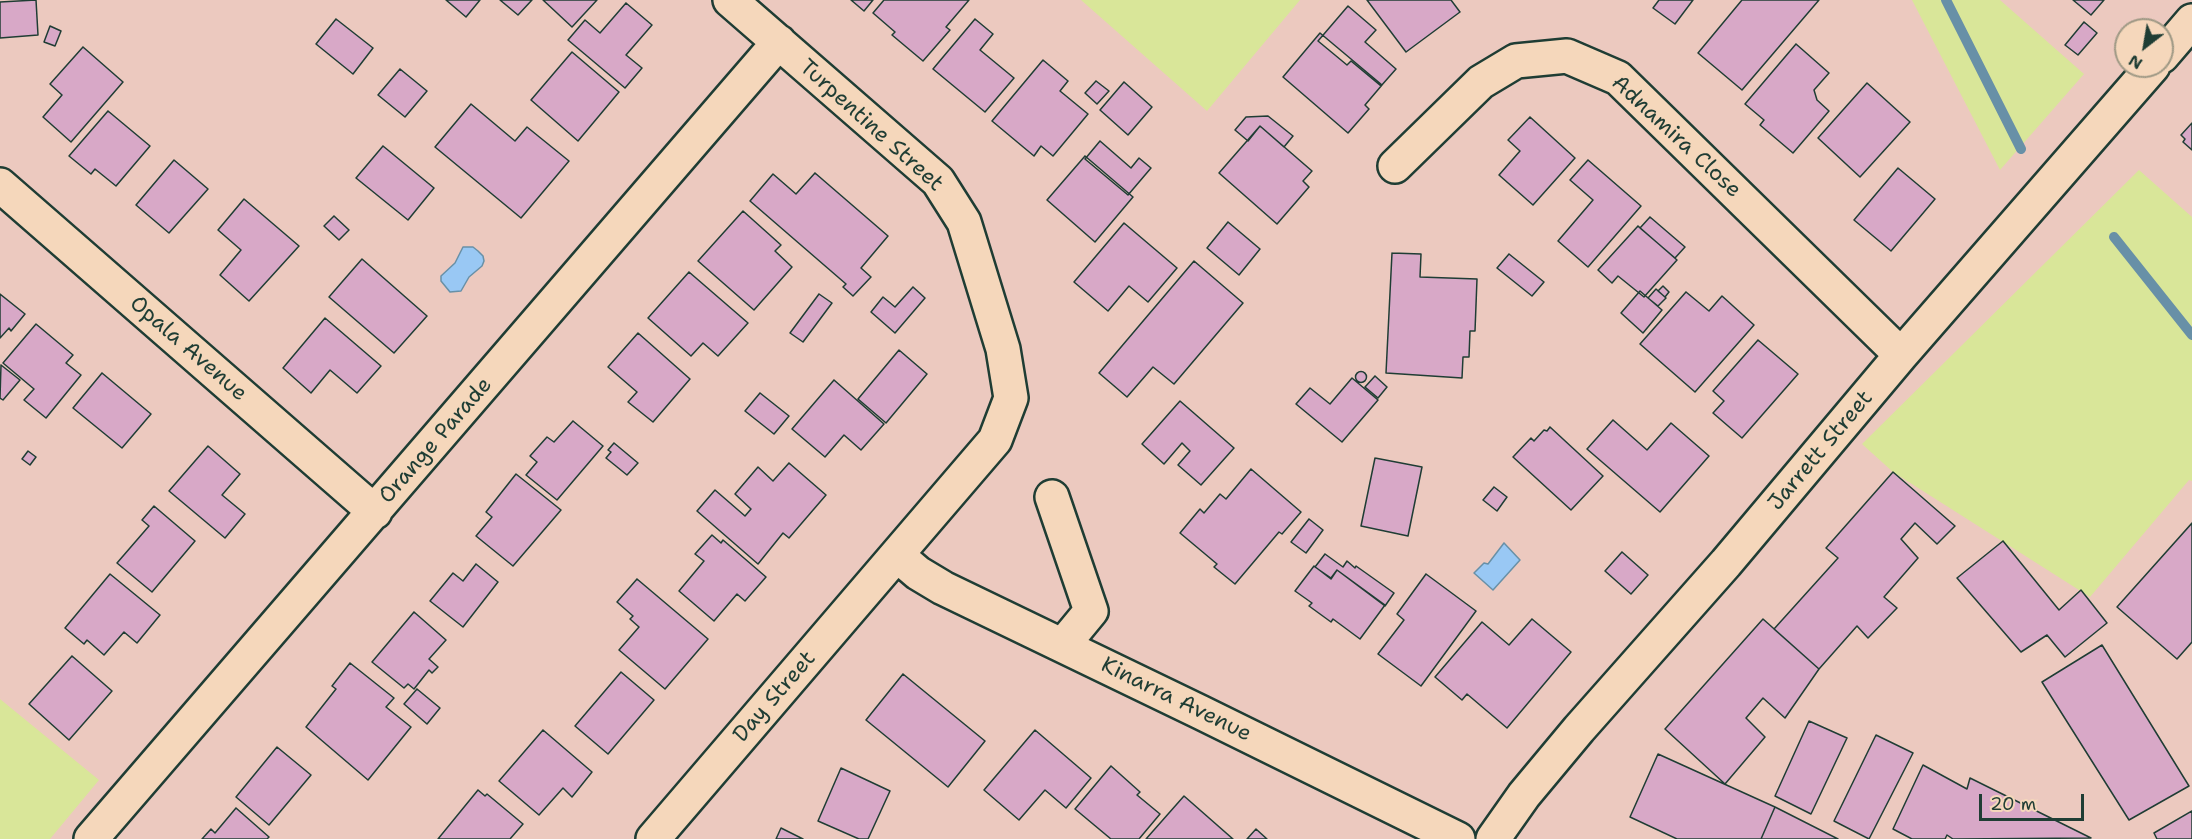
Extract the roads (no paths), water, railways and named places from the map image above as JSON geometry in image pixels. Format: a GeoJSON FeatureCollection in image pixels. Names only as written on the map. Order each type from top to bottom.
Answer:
{"type":"FeatureCollection","features":[{"type":"Feature","properties":{"kind":"street","name":"Turpentine Street"},"geometry":{"type":"LineString","coordinates":[[729,0],[938,181],[964,222],[1004,350],[1011,398],[995,440],[897,555]]}},
{"type":"Feature","properties":{"kind":"street"},"geometry":{"type":"LineString","coordinates":[[2174,42],[2192,21]]}},
{"type":"Feature","properties":{"kind":"street","name":"Orange Parade"},"geometry":{"type":"LineString","coordinates":[[91,839],[779,42]]}},
{"type":"Feature","properties":{"kind":"street","name":"Adnamira Close"},"geometry":{"type":"LineString","coordinates":[[1395,166],[1481,82],[1516,61],[1567,56],[1618,78],[1901,355]]}},
{"type":"Feature","properties":{"kind":"street","name":"Jarrett Street"},"geometry":{"type":"LineString","coordinates":[[1493,839],[1524,795],[1565,746],[1726,563],[1901,355],[2143,78]]}},
{"type":"Feature","properties":{"kind":"street","name":"Opala Avenue"},"geometry":{"type":"LineString","coordinates":[[0,185],[375,512]]}},
{"type":"Feature","properties":{"kind":"street"},"geometry":{"type":"LineString","coordinates":[[1052,496],[1091,612],[1063,645]]}},
{"type":"Feature","properties":{"kind":"street","name":"Kinarra Avenue"},"geometry":{"type":"LineString","coordinates":[[897,555],[918,573],[943,588],[1458,839]]}},
{"type":"Feature","properties":{"kind":"street","name":"Day Street"},"geometry":{"type":"LineString","coordinates":[[653,839],[897,555]]}},
{"type":"Feature","properties":{"kind":"water"},"geometry":{"type":"Polygon","coordinates":[[[463,247],[473,247],[483,256],[484,261],[482,266],[469,277],[461,291],[450,292],[441,281],[441,276],[455,263],[463,247]]]}},
{"type":"Feature","properties":{"kind":"water"},"geometry":{"type":"Polygon","coordinates":[[[1504,543],[1520,560],[1493,590],[1474,573],[1484,563],[1488,564],[1504,543]]]}},
{"type":"Feature","properties":{"kind":"waterway"},"geometry":{"type":"LineString","coordinates":[[1946,0],[2021,149]]}},
{"type":"Feature","properties":{"kind":"waterway"},"geometry":{"type":"LineString","coordinates":[[2114,237],[2192,335]]}}]}
